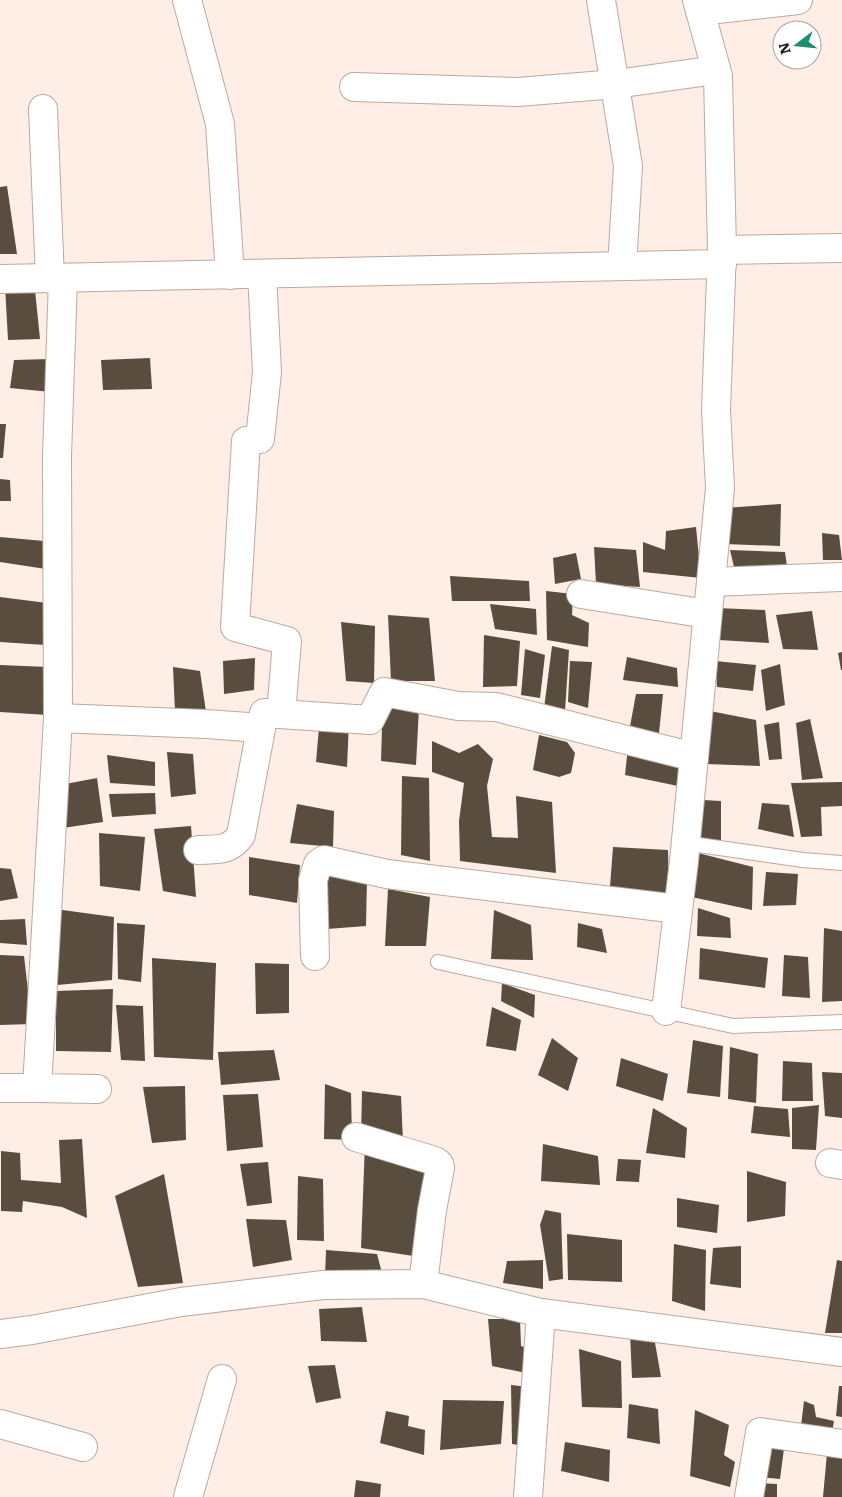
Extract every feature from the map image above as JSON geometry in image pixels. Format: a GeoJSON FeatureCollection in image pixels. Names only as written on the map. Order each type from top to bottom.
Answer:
{"type":"FeatureCollection","features":[{"type":"Feature","properties":{"kind":"street"},"geometry":{"type":"LineString","coordinates":[[187,0],[220,124],[230,275]]}},
{"type":"Feature","properties":{"kind":"street"},"geometry":{"type":"LineString","coordinates":[[601,0],[628,166],[622,266]]}},
{"type":"Feature","properties":{"kind":"street"},"geometry":{"type":"LineString","coordinates":[[666,1011],[694,757],[720,488],[716,410],[722,257],[718,76],[699,6],[798,0]]}},
{"type":"Feature","properties":{"kind":"street"},"geometry":{"type":"LineString","coordinates":[[354,87],[518,92],[616,84],[716,70]]}},
{"type":"Feature","properties":{"kind":"street"},"geometry":{"type":"LineString","coordinates":[[37,1088],[58,718],[57,279],[43,109]]}},
{"type":"Feature","properties":{"kind":"street"},"geometry":{"type":"LineString","coordinates":[[0,279],[622,266],[842,248]]}},
{"type":"Feature","properties":{"kind":"street"},"geometry":{"type":"LineString","coordinates":[[198,850],[232,846],[241,835],[271,721],[287,641],[235,628],[246,441],[260,439],[267,372],[262,274]]}},
{"type":"Feature","properties":{"kind":"street"},"geometry":{"type":"LineString","coordinates":[[710,582],[842,577]]}},
{"type":"Feature","properties":{"kind":"street"},"geometry":{"type":"LineString","coordinates":[[581,594],[707,614]]}},
{"type":"Feature","properties":{"kind":"street"},"geometry":{"type":"LineString","coordinates":[[58,718],[206,724],[370,720],[384,692],[458,706],[496,707],[694,757]]}},
{"type":"Feature","properties":{"kind":"street"},"geometry":{"type":"LineString","coordinates":[[315,956],[313,880],[318,864],[324,860],[387,874],[678,910]]}},
{"type":"Feature","properties":{"kind":"street"},"geometry":{"type":"LineString","coordinates":[[0,1088],[98,1090]]}},
{"type":"Feature","properties":{"kind":"street"},"geometry":{"type":"LineString","coordinates":[[356,1137],[439,1164],[440,1168],[432,1210],[423,1284]]}},
{"type":"Feature","properties":{"kind":"street"},"geometry":{"type":"LineString","coordinates":[[0,1334],[32,1330],[181,1302],[323,1285],[423,1284],[540,1313],[842,1352]]}},
{"type":"Feature","properties":{"kind":"street"},"geometry":{"type":"LineString","coordinates":[[528,1497],[540,1313]]}},
{"type":"Feature","properties":{"kind":"street"},"geometry":{"type":"LineString","coordinates":[[188,1497],[222,1380]]}},
{"type":"Feature","properties":{"kind":"street"},"geometry":{"type":"LineString","coordinates":[[0,1424],[83,1447]]}},
{"type":"Feature","properties":{"kind":"street"},"geometry":{"type":"LineString","coordinates":[[749,1497],[760,1432],[842,1444]]}},
{"type":"Feature","properties":{"kind":"lane"},"geometry":{"type":"LineString","coordinates":[[685,843],[803,860],[842,862]]}},
{"type":"Feature","properties":{"kind":"lane"},"geometry":{"type":"LineString","coordinates":[[438,962],[733,1026],[842,1022]]}},
{"type":"Feature","properties":{"kind":"building"},"geometry":{"type":"Polygon","coordinates":[[[7,186],[17,254],[0,254],[0,187],[7,186]]]}},
{"type":"Feature","properties":{"kind":"building"},"geometry":{"type":"Polygon","coordinates":[[[5,286],[35,290],[40,339],[8,340],[5,286]]]}},
{"type":"Feature","properties":{"kind":"building"},"geometry":{"type":"Polygon","coordinates":[[[150,358],[152,389],[103,390],[101,360],[150,358]]]}},
{"type":"Feature","properties":{"kind":"building"},"geometry":{"type":"Polygon","coordinates":[[[50,359],[51,392],[10,388],[14,360],[50,359]]]}},
{"type":"Feature","properties":{"kind":"building"},"geometry":{"type":"Polygon","coordinates":[[[0,424],[6,424],[3,458],[0,458],[0,424]]]}},
{"type":"Feature","properties":{"kind":"building"},"geometry":{"type":"Polygon","coordinates":[[[0,479],[10,480],[11,501],[0,501],[0,479]]]}},
{"type":"Feature","properties":{"kind":"building"},"geometry":{"type":"Polygon","coordinates":[[[781,504],[780,546],[724,544],[724,508],[781,504]]]}},
{"type":"Feature","properties":{"kind":"building"},"geometry":{"type":"Polygon","coordinates":[[[696,527],[701,578],[643,572],[643,542],[665,550],[666,531],[696,527]]]}},
{"type":"Feature","properties":{"kind":"building"},"geometry":{"type":"Polygon","coordinates":[[[822,533],[839,535],[842,560],[823,560],[822,533]]]}},
{"type":"Feature","properties":{"kind":"building"},"geometry":{"type":"Polygon","coordinates":[[[0,537],[44,541],[46,569],[0,562],[0,537]]]}},
{"type":"Feature","properties":{"kind":"building"},"geometry":{"type":"Polygon","coordinates":[[[594,547],[636,550],[640,587],[596,584],[594,547]]]}},
{"type":"Feature","properties":{"kind":"building"},"geometry":{"type":"Polygon","coordinates":[[[730,550],[785,552],[788,573],[735,571],[730,550]]]}},
{"type":"Feature","properties":{"kind":"building"},"geometry":{"type":"Polygon","coordinates":[[[576,553],[581,579],[555,584],[553,558],[576,553]]]}},
{"type":"Feature","properties":{"kind":"building"},"geometry":{"type":"Polygon","coordinates":[[[450,576],[529,581],[530,601],[452,601],[450,576]]]}},
{"type":"Feature","properties":{"kind":"building"},"geometry":{"type":"Polygon","coordinates":[[[546,591],[573,594],[572,615],[589,623],[588,647],[547,640],[546,591]]]}},
{"type":"Feature","properties":{"kind":"building"},"geometry":{"type":"Polygon","coordinates":[[[0,597],[47,603],[45,645],[0,642],[0,597]]]}},
{"type":"Feature","properties":{"kind":"building"},"geometry":{"type":"Polygon","coordinates":[[[490,604],[536,609],[537,635],[495,629],[490,604]]]}},
{"type":"Feature","properties":{"kind":"building"},"geometry":{"type":"Polygon","coordinates":[[[717,608],[765,610],[769,643],[719,640],[717,608]]]}},
{"type":"Feature","properties":{"kind":"building"},"geometry":{"type":"Polygon","coordinates":[[[812,611],[818,650],[783,649],[776,615],[812,611]]]}},
{"type":"Feature","properties":{"kind":"building"},"geometry":{"type":"Polygon","coordinates":[[[388,615],[429,618],[435,681],[391,681],[388,615]]]}},
{"type":"Feature","properties":{"kind":"building"},"geometry":{"type":"Polygon","coordinates":[[[341,622],[375,626],[374,683],[346,681],[341,622]]]}},
{"type":"Feature","properties":{"kind":"building"},"geometry":{"type":"Polygon","coordinates":[[[484,635],[520,641],[517,686],[483,687],[484,635]]]}},
{"type":"Feature","properties":{"kind":"building"},"geometry":{"type":"Polygon","coordinates":[[[552,646],[569,650],[565,711],[544,709],[552,646]]]}},
{"type":"Feature","properties":{"kind":"building"},"geometry":{"type":"Polygon","coordinates":[[[525,649],[545,655],[540,698],[521,695],[525,649]]]}},
{"type":"Feature","properties":{"kind":"building"},"geometry":{"type":"Polygon","coordinates":[[[842,652],[842,670],[841,670],[838,653],[842,652]]]}},
{"type":"Feature","properties":{"kind":"building"},"geometry":{"type":"Polygon","coordinates":[[[627,657],[677,668],[678,687],[623,680],[627,657]]]}},
{"type":"Feature","properties":{"kind":"building"},"geometry":{"type":"Polygon","coordinates":[[[255,658],[254,690],[224,694],[223,661],[255,658]]]}},
{"type":"Feature","properties":{"kind":"building"},"geometry":{"type":"Polygon","coordinates":[[[570,661],[592,662],[588,708],[568,702],[570,661]]]}},
{"type":"Feature","properties":{"kind":"building"},"geometry":{"type":"Polygon","coordinates":[[[715,661],[756,665],[753,691],[717,687],[715,661]]]}},
{"type":"Feature","properties":{"kind":"building"},"geometry":{"type":"Polygon","coordinates":[[[780,664],[785,705],[766,711],[761,670],[780,664]]]}},
{"type":"Feature","properties":{"kind":"building"},"geometry":{"type":"Polygon","coordinates":[[[0,665],[48,667],[48,715],[0,712],[0,665]]]}},
{"type":"Feature","properties":{"kind":"building"},"geometry":{"type":"Polygon","coordinates":[[[173,667],[200,671],[206,712],[175,711],[173,667]]]}},
{"type":"Feature","properties":{"kind":"building"},"geometry":{"type":"Polygon","coordinates":[[[636,694],[663,694],[658,743],[629,732],[636,694]]]}},
{"type":"Feature","properties":{"kind":"building"},"geometry":{"type":"Polygon","coordinates":[[[383,695],[419,707],[416,765],[381,761],[383,695]]]}},
{"type":"Feature","properties":{"kind":"building"},"geometry":{"type":"Polygon","coordinates":[[[710,711],[756,720],[760,766],[707,764],[710,711]]]}},
{"type":"Feature","properties":{"kind":"building"},"geometry":{"type":"Polygon","coordinates":[[[320,716],[349,722],[347,767],[316,762],[320,716]]]}},
{"type":"Feature","properties":{"kind":"building"},"geometry":{"type":"Polygon","coordinates":[[[810,719],[823,778],[802,780],[796,723],[810,719]]]}},
{"type":"Feature","properties":{"kind":"building"},"geometry":{"type":"Polygon","coordinates":[[[779,722],[782,759],[769,760],[764,725],[779,722]]]}},
{"type":"Feature","properties":{"kind":"building"},"geometry":{"type":"Polygon","coordinates":[[[539,735],[567,742],[575,753],[571,773],[559,777],[533,770],[539,735]]]}},
{"type":"Feature","properties":{"kind":"building"},"geometry":{"type":"Polygon","coordinates":[[[432,741],[459,753],[478,744],[493,759],[487,786],[492,837],[518,838],[516,796],[552,802],[556,873],[460,861],[459,821],[464,783],[432,772],[432,741]]]}},
{"type":"Feature","properties":{"kind":"building"},"geometry":{"type":"Polygon","coordinates":[[[628,747],[684,761],[678,786],[625,775],[628,747]]]}},
{"type":"Feature","properties":{"kind":"building"},"geometry":{"type":"Polygon","coordinates":[[[167,752],[193,754],[196,794],[171,797],[167,752]]]}},
{"type":"Feature","properties":{"kind":"building"},"geometry":{"type":"Polygon","coordinates":[[[107,755],[155,762],[155,786],[110,783],[107,755]]]}},
{"type":"Feature","properties":{"kind":"building"},"geometry":{"type":"Polygon","coordinates":[[[402,776],[429,778],[430,861],[401,855],[402,776]]]}},
{"type":"Feature","properties":{"kind":"building"},"geometry":{"type":"Polygon","coordinates":[[[97,778],[103,822],[63,828],[60,785],[97,778]]]}},
{"type":"Feature","properties":{"kind":"building"},"geometry":{"type":"Polygon","coordinates":[[[842,782],[842,806],[821,807],[822,836],[801,837],[791,783],[842,782]]]}},
{"type":"Feature","properties":{"kind":"building"},"geometry":{"type":"Polygon","coordinates":[[[155,793],[156,814],[112,817],[109,794],[155,793]]]}},
{"type":"Feature","properties":{"kind":"building"},"geometry":{"type":"Polygon","coordinates":[[[703,800],[721,801],[721,844],[700,840],[703,800]]]}},
{"type":"Feature","properties":{"kind":"building"},"geometry":{"type":"Polygon","coordinates":[[[762,803],[789,805],[794,837],[758,829],[762,803]]]}},
{"type":"Feature","properties":{"kind":"building"},"geometry":{"type":"Polygon","coordinates":[[[297,804],[334,811],[333,847],[290,843],[297,804]]]}},
{"type":"Feature","properties":{"kind":"building"},"geometry":{"type":"Polygon","coordinates":[[[191,826],[196,897],[163,891],[154,829],[191,826]]]}},
{"type":"Feature","properties":{"kind":"building"},"geometry":{"type":"Polygon","coordinates":[[[99,833],[145,837],[140,891],[100,886],[99,833]]]}},
{"type":"Feature","properties":{"kind":"building"},"geometry":{"type":"Polygon","coordinates":[[[613,847],[668,850],[669,895],[610,887],[613,847]]]}},
{"type":"Feature","properties":{"kind":"building"},"geometry":{"type":"Polygon","coordinates":[[[694,852],[753,867],[752,910],[687,896],[694,852]]]}},
{"type":"Feature","properties":{"kind":"building"},"geometry":{"type":"Polygon","coordinates":[[[249,857],[300,865],[297,903],[249,895],[249,857]]]}},
{"type":"Feature","properties":{"kind":"building"},"geometry":{"type":"Polygon","coordinates":[[[0,868],[11,869],[18,898],[0,901],[0,868]]]}},
{"type":"Feature","properties":{"kind":"building"},"geometry":{"type":"Polygon","coordinates":[[[766,872],[798,874],[796,905],[763,906],[766,872]]]}},
{"type":"Feature","properties":{"kind":"building"},"geometry":{"type":"Polygon","coordinates":[[[324,876],[367,878],[366,926],[327,929],[324,876]]]}},
{"type":"Feature","properties":{"kind":"building"},"geometry":{"type":"Polygon","coordinates":[[[388,889],[430,897],[426,946],[385,946],[388,889]]]}},
{"type":"Feature","properties":{"kind":"building"},"geometry":{"type":"Polygon","coordinates":[[[698,908],[730,918],[731,938],[697,936],[698,908]]]}},
{"type":"Feature","properties":{"kind":"building"},"geometry":{"type":"Polygon","coordinates":[[[55,909],[114,917],[112,980],[57,985],[55,909]]]}},
{"type":"Feature","properties":{"kind":"building"},"geometry":{"type":"Polygon","coordinates":[[[494,910],[531,925],[533,960],[491,959],[494,910]]]}},
{"type":"Feature","properties":{"kind":"building"},"geometry":{"type":"Polygon","coordinates":[[[25,919],[27,945],[0,943],[0,920],[25,919]]]}},
{"type":"Feature","properties":{"kind":"building"},"geometry":{"type":"Polygon","coordinates":[[[117,923],[145,925],[141,982],[118,979],[117,923]]]}},
{"type":"Feature","properties":{"kind":"building"},"geometry":{"type":"Polygon","coordinates":[[[578,923],[602,929],[607,953],[577,947],[578,923]]]}},
{"type":"Feature","properties":{"kind":"building"},"geometry":{"type":"Polygon","coordinates":[[[824,928],[842,931],[842,1001],[822,1002],[824,928]]]}},
{"type":"Feature","properties":{"kind":"building"},"geometry":{"type":"Polygon","coordinates":[[[700,948],[768,958],[765,988],[699,979],[700,948]]]}},
{"type":"Feature","properties":{"kind":"building"},"geometry":{"type":"Polygon","coordinates":[[[0,955],[24,956],[32,1024],[0,1025],[0,955]]]}},
{"type":"Feature","properties":{"kind":"building"},"geometry":{"type":"Polygon","coordinates":[[[784,955],[808,957],[810,998],[782,996],[784,955]]]}},
{"type":"Feature","properties":{"kind":"building"},"geometry":{"type":"Polygon","coordinates":[[[152,958],[216,963],[213,1060],[154,1057],[152,958]]]}},
{"type":"Feature","properties":{"kind":"building"},"geometry":{"type":"Polygon","coordinates":[[[255,963],[289,964],[289,1013],[256,1014],[255,963]]]}},
{"type":"Feature","properties":{"kind":"building"},"geometry":{"type":"Polygon","coordinates":[[[502,983],[535,995],[534,1018],[501,1001],[502,983]]]}},
{"type":"Feature","properties":{"kind":"building"},"geometry":{"type":"Polygon","coordinates":[[[113,989],[111,1052],[56,1051],[56,991],[113,989]]]}},
{"type":"Feature","properties":{"kind":"building"},"geometry":{"type":"Polygon","coordinates":[[[116,1005],[143,1006],[145,1061],[121,1060],[116,1005]]]}},
{"type":"Feature","properties":{"kind":"building"},"geometry":{"type":"Polygon","coordinates":[[[492,1007],[521,1020],[516,1051],[486,1046],[492,1007]]]}},
{"type":"Feature","properties":{"kind":"building"},"geometry":{"type":"Polygon","coordinates":[[[552,1038],[578,1058],[568,1091],[538,1075],[552,1038]]]}},
{"type":"Feature","properties":{"kind":"building"},"geometry":{"type":"Polygon","coordinates":[[[693,1040],[723,1046],[720,1097],[687,1093],[693,1040]]]}},
{"type":"Feature","properties":{"kind":"building"},"geometry":{"type":"Polygon","coordinates":[[[730,1047],[758,1054],[756,1103],[728,1099],[730,1047]]]}},
{"type":"Feature","properties":{"kind":"building"},"geometry":{"type":"Polygon","coordinates":[[[274,1050],[280,1080],[221,1085],[218,1052],[274,1050]]]}},
{"type":"Feature","properties":{"kind":"building"},"geometry":{"type":"Polygon","coordinates":[[[621,1058],[668,1074],[663,1101],[616,1086],[621,1058]]]}},
{"type":"Feature","properties":{"kind":"building"},"geometry":{"type":"Polygon","coordinates":[[[783,1061],[812,1063],[813,1101],[782,1101],[783,1061]]]}},
{"type":"Feature","properties":{"kind":"building"},"geometry":{"type":"Polygon","coordinates":[[[822,1072],[842,1073],[842,1118],[825,1116],[822,1072]]]}},
{"type":"Feature","properties":{"kind":"building"},"geometry":{"type":"Polygon","coordinates":[[[325,1084],[351,1093],[352,1140],[324,1139],[325,1084]]]}},
{"type":"Feature","properties":{"kind":"building"},"geometry":{"type":"Polygon","coordinates":[[[185,1086],[186,1140],[152,1143],[143,1087],[185,1086]]]}},
{"type":"Feature","properties":{"kind":"building"},"geometry":{"type":"Polygon","coordinates":[[[362,1091],[401,1096],[403,1142],[361,1138],[362,1091]]]}},
{"type":"Feature","properties":{"kind":"building"},"geometry":{"type":"Polygon","coordinates":[[[258,1094],[263,1147],[227,1151],[223,1095],[258,1094]]]}},
{"type":"Feature","properties":{"kind":"building"},"geometry":{"type":"Polygon","coordinates":[[[819,1105],[816,1150],[792,1149],[792,1108],[819,1105]]]}},
{"type":"Feature","properties":{"kind":"building"},"geometry":{"type":"Polygon","coordinates":[[[754,1106],[788,1109],[790,1137],[751,1133],[754,1106]]]}},
{"type":"Feature","properties":{"kind":"building"},"geometry":{"type":"Polygon","coordinates":[[[653,1108],[687,1128],[685,1158],[646,1153],[653,1108]]]}},
{"type":"Feature","properties":{"kind":"building"},"geometry":{"type":"Polygon","coordinates":[[[82,1139],[87,1218],[62,1207],[23,1201],[22,1212],[1,1211],[1,1151],[20,1153],[21,1180],[61,1183],[59,1140],[82,1139]]]}},
{"type":"Feature","properties":{"kind":"building"},"geometry":{"type":"Polygon","coordinates":[[[365,1143],[431,1165],[420,1257],[361,1248],[365,1143]]]}},
{"type":"Feature","properties":{"kind":"building"},"geometry":{"type":"Polygon","coordinates":[[[543,1144],[598,1156],[600,1185],[541,1181],[543,1144]]]}},
{"type":"Feature","properties":{"kind":"building"},"geometry":{"type":"Polygon","coordinates":[[[618,1159],[641,1160],[639,1182],[616,1181],[618,1159]]]}},
{"type":"Feature","properties":{"kind":"building"},"geometry":{"type":"Polygon","coordinates":[[[268,1162],[272,1203],[247,1206],[240,1164],[268,1162]]]}},
{"type":"Feature","properties":{"kind":"building"},"geometry":{"type":"Polygon","coordinates":[[[747,1171],[786,1182],[785,1216],[747,1222],[747,1171]]]}},
{"type":"Feature","properties":{"kind":"building"},"geometry":{"type":"Polygon","coordinates":[[[164,1174],[183,1283],[138,1287],[115,1196],[164,1174]]]}},
{"type":"Feature","properties":{"kind":"building"},"geometry":{"type":"Polygon","coordinates":[[[298,1176],[323,1179],[324,1241],[297,1240],[298,1176]]]}},
{"type":"Feature","properties":{"kind":"building"},"geometry":{"type":"Polygon","coordinates":[[[677,1198],[719,1205],[717,1233],[677,1227],[677,1198]]]}},
{"type":"Feature","properties":{"kind":"building"},"geometry":{"type":"Polygon","coordinates":[[[545,1210],[561,1213],[563,1279],[549,1281],[540,1225],[545,1210]]]}},
{"type":"Feature","properties":{"kind":"building"},"geometry":{"type":"Polygon","coordinates":[[[246,1219],[286,1220],[292,1260],[253,1267],[246,1219]]]}},
{"type":"Feature","properties":{"kind":"building"},"geometry":{"type":"Polygon","coordinates":[[[567,1234],[622,1240],[622,1282],[568,1280],[567,1234]]]}},
{"type":"Feature","properties":{"kind":"building"},"geometry":{"type":"Polygon","coordinates":[[[674,1244],[706,1250],[705,1311],[672,1301],[674,1244]]]}},
{"type":"Feature","properties":{"kind":"building"},"geometry":{"type":"Polygon","coordinates":[[[741,1246],[741,1288],[710,1284],[713,1248],[741,1246]]]}},
{"type":"Feature","properties":{"kind":"building"},"geometry":{"type":"Polygon","coordinates":[[[326,1250],[377,1254],[382,1273],[325,1277],[326,1250]]]}},
{"type":"Feature","properties":{"kind":"building"},"geometry":{"type":"Polygon","coordinates":[[[543,1260],[543,1289],[503,1283],[507,1261],[543,1260]]]}},
{"type":"Feature","properties":{"kind":"building"},"geometry":{"type":"Polygon","coordinates":[[[837,1260],[842,1261],[842,1333],[825,1333],[837,1260]]]}},
{"type":"Feature","properties":{"kind":"building"},"geometry":{"type":"Polygon","coordinates":[[[362,1307],[367,1342],[321,1341],[319,1309],[362,1307]]]}},
{"type":"Feature","properties":{"kind":"building"},"geometry":{"type":"Polygon","coordinates":[[[488,1319],[520,1319],[521,1346],[533,1350],[531,1374],[492,1366],[488,1319]]]}},
{"type":"Feature","properties":{"kind":"building"},"geometry":{"type":"Polygon","coordinates":[[[630,1333],[654,1337],[661,1377],[632,1378],[630,1333]]]}},
{"type":"Feature","properties":{"kind":"building"},"geometry":{"type":"Polygon","coordinates":[[[579,1349],[621,1361],[622,1408],[582,1407],[579,1349]]]}},
{"type":"Feature","properties":{"kind":"building"},"geometry":{"type":"Polygon","coordinates":[[[335,1365],[341,1398],[316,1403],[308,1366],[335,1365]]]}},
{"type":"Feature","properties":{"kind":"building"},"geometry":{"type":"Polygon","coordinates":[[[511,1385],[529,1387],[525,1446],[512,1444],[511,1385]]]}},
{"type":"Feature","properties":{"kind":"building"},"geometry":{"type":"Polygon","coordinates":[[[839,1386],[842,1386],[842,1417],[836,1416],[839,1386]]]}},
{"type":"Feature","properties":{"kind":"building"},"geometry":{"type":"Polygon","coordinates":[[[443,1400],[504,1401],[501,1444],[440,1450],[443,1400]]]}},
{"type":"Feature","properties":{"kind":"building"},"geometry":{"type":"Polygon","coordinates":[[[804,1401],[814,1405],[816,1417],[834,1421],[832,1432],[801,1426],[804,1401]]]}},
{"type":"Feature","properties":{"kind":"building"},"geometry":{"type":"Polygon","coordinates":[[[629,1404],[658,1409],[660,1444],[627,1438],[629,1404]]]}},
{"type":"Feature","properties":{"kind":"building"},"geometry":{"type":"Polygon","coordinates":[[[695,1410],[729,1425],[724,1455],[735,1462],[730,1487],[690,1476],[695,1410]]]}},
{"type":"Feature","properties":{"kind":"building"},"geometry":{"type":"Polygon","coordinates":[[[386,1411],[409,1416],[408,1426],[425,1430],[424,1455],[380,1443],[386,1411]]]}},
{"type":"Feature","properties":{"kind":"building"},"geometry":{"type":"Polygon","coordinates":[[[764,1438],[785,1441],[780,1479],[758,1477],[764,1438]]]}},
{"type":"Feature","properties":{"kind":"building"},"geometry":{"type":"Polygon","coordinates":[[[565,1442],[610,1450],[609,1482],[561,1471],[565,1442]]]}},
{"type":"Feature","properties":{"kind":"building"},"geometry":{"type":"Polygon","coordinates":[[[827,1453],[842,1455],[842,1497],[823,1497],[827,1453]]]}},
{"type":"Feature","properties":{"kind":"building"},"geometry":{"type":"Polygon","coordinates":[[[356,1480],[381,1484],[380,1497],[354,1497],[356,1480]]]}},
{"type":"Feature","properties":{"kind":"building"},"geometry":{"type":"Polygon","coordinates":[[[757,1483],[777,1484],[777,1497],[755,1497],[757,1483]]]}}]}
